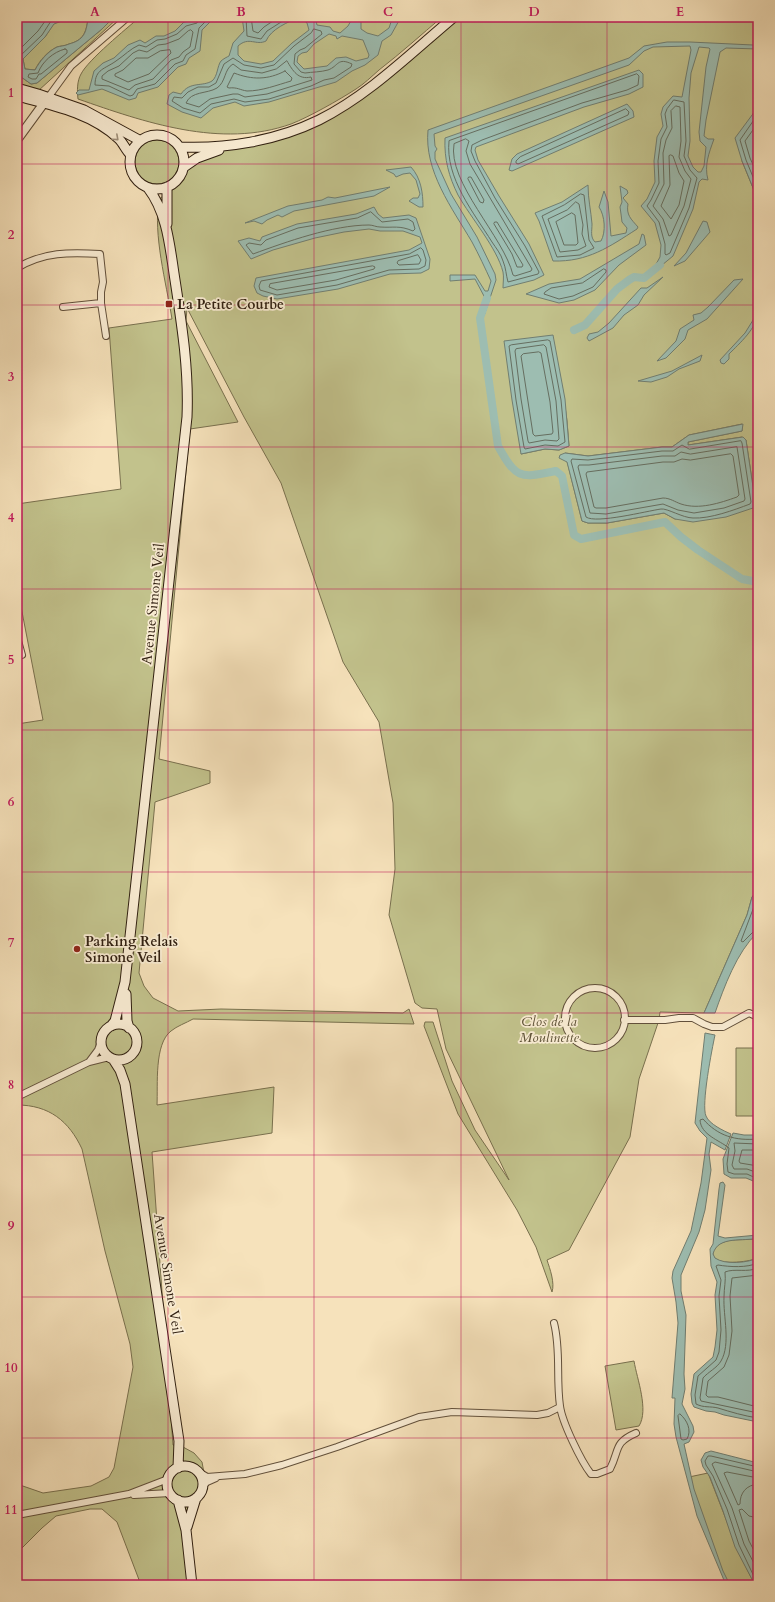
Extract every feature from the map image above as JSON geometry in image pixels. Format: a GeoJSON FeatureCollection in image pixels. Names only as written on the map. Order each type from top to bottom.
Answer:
{"type":"FeatureCollection","features":[{"type":"Feature","properties":{"kind":"main road"},"geometry":{"type":"LineString","coordinates":[[184,167],[197,158],[228,146],[291,131],[330,114],[370,87],[454,17]]}},
{"type":"Feature","properties":{"kind":"main road"},"geometry":{"type":"LineString","coordinates":[[17,88],[93,121],[120,140],[130,154]]}},
{"type":"Feature","properties":{"kind":"main road"},"geometry":{"type":"LineString","coordinates":[[17,96],[46,100],[84,110],[139,140]]}},
{"type":"Feature","properties":{"kind":"main road"},"geometry":{"type":"LineString","coordinates":[[156,134],[166,135],[174,140],[180,147],[183,153],[184,167],[180,176],[168,187],[155,189],[148,188],[141,184],[132,175],[129,163],[130,154],[139,140],[156,134]]}},
{"type":"Feature","properties":{"kind":"main road"},"geometry":{"type":"LineString","coordinates":[[180,147],[228,146]]}},
{"type":"Feature","properties":{"kind":"main road","name":"Avenue Simone Veil"},"geometry":{"type":"LineString","coordinates":[[166,229],[168,187]]}},
{"type":"Feature","properties":{"kind":"main road","name":"Avenue Simone Veil"},"geometry":{"type":"LineString","coordinates":[[126,982],[187,417],[186,359],[166,229],[156,199],[148,188]]}},
{"type":"Feature","properties":{"kind":"main road"},"geometry":{"type":"LineString","coordinates":[[125,1084],[120,1070],[103,1050],[101,1042],[105,1032],[115,1021],[126,982]]}},
{"type":"Feature","properties":{"kind":"main road"},"geometry":{"type":"LineString","coordinates":[[126,982],[129,1028]]}},
{"type":"Feature","properties":{"kind":"main road"},"geometry":{"type":"LineString","coordinates":[[111,1026],[122,1025],[129,1028],[135,1034],[137,1042],[135,1050],[130,1057],[125,1084]]}},
{"type":"Feature","properties":{"kind":"main road"},"geometry":{"type":"LineString","coordinates":[[111,1058],[123,1060],[130,1057]]}},
{"type":"Feature","properties":{"kind":"main road","name":"Avenue Simone Veil"},"geometry":{"type":"LineString","coordinates":[[125,1084],[179,1441],[178,1468]]}},
{"type":"Feature","properties":{"kind":"main road"},"geometry":{"type":"LineString","coordinates":[[179,1441],[186,1459],[195,1470],[203,1480],[203,1486],[200,1495],[196,1498],[185,1502],[178,1500],[170,1493],[168,1479],[173,1471],[178,1468],[182,1467],[195,1470]]}},
{"type":"Feature","properties":{"kind":"main road"},"geometry":{"type":"LineString","coordinates":[[186,1530],[196,1498]]}},
{"type":"Feature","properties":{"kind":"main road"},"geometry":{"type":"LineString","coordinates":[[178,1500],[186,1530],[192,1585]]}},
{"type":"Feature","properties":{"kind":"street"},"geometry":{"type":"LineString","coordinates":[[17,140],[71,66],[128,17]]}},
{"type":"Feature","properties":{"kind":"street"},"geometry":{"type":"LineString","coordinates":[[17,268],[29,261],[56,253],[78,252],[100,254],[103,282],[101,303],[106,336]]}},
{"type":"Feature","properties":{"kind":"street"},"geometry":{"type":"LineString","coordinates":[[63,307],[101,303]]}},
{"type":"Feature","properties":{"kind":"street"},"geometry":{"type":"LineString","coordinates":[[17,637],[22,655]]}},
{"type":"Feature","properties":{"kind":"street"},"geometry":{"type":"LineString","coordinates":[[591,988],[610,992],[622,1007],[624,1020],[619,1035],[613,1042],[594,1048],[577,1042],[566,1027],[565,1018],[568,1005],[574,997],[582,991],[591,988]]}},
{"type":"Feature","properties":{"kind":"street"},"geometry":{"type":"LineString","coordinates":[[624,1020],[693,1018],[712,1027],[723,1027],[749,1013],[758,1017]]}},
{"type":"Feature","properties":{"kind":"street"},"geometry":{"type":"LineString","coordinates":[[89,1062],[101,1042]]}},
{"type":"Feature","properties":{"kind":"street"},"geometry":{"type":"LineString","coordinates":[[17,1097],[89,1062],[111,1058]]}},
{"type":"Feature","properties":{"kind":"street"},"geometry":{"type":"LineString","coordinates":[[554,1322],[558,1338],[560,1407],[575,1447],[584,1466],[590,1474],[597,1474],[610,1469],[621,1442],[626,1437],[636,1433]]}},
{"type":"Feature","properties":{"kind":"street"},"geometry":{"type":"LineString","coordinates":[[195,1470],[207,1477],[245,1474],[282,1465],[337,1447],[419,1417],[452,1412],[537,1415],[548,1413],[560,1407]]}},
{"type":"Feature","properties":{"kind":"street"},"geometry":{"type":"LineString","coordinates":[[203,1486],[207,1482],[221,1476]]}},
{"type":"Feature","properties":{"kind":"street"},"geometry":{"type":"LineString","coordinates":[[128,1494],[168,1479]]}},
{"type":"Feature","properties":{"kind":"street"},"geometry":{"type":"LineString","coordinates":[[17,1515],[128,1494],[170,1493]]}},
{"type":"Feature","properties":{"kind":"green space"},"geometry":{"type":"Polygon","coordinates":[[[72,17],[88,19],[85,32],[81,38],[50,51],[41,60],[35,70],[25,69],[23,59],[45,37],[54,23],[72,17]]]}},
{"type":"Feature","properties":{"kind":"green space"},"geometry":{"type":"Polygon","coordinates":[[[114,17],[119,17],[38,91],[17,85],[17,74],[31,84],[37,83],[102,29],[114,17]]]}},
{"type":"Feature","properties":{"kind":"green space"},"geometry":{"type":"Polygon","coordinates":[[[140,17],[442,17],[362,85],[333,103],[291,124],[264,131],[237,134],[183,130],[156,124],[78,99],[77,89],[79,80],[85,68],[108,45],[140,17]]]}},
{"type":"Feature","properties":{"kind":"green space","name":"Clos de la Moulinette"},"geometry":{"type":"Polygon","coordinates":[[[461,17],[758,17],[758,107],[753,114],[742,161],[758,200],[758,890],[752,897],[747,915],[704,1013],[660,1012],[659,1020],[639,1079],[630,1137],[569,1250],[547,1260],[553,1280],[552,1292],[536,1247],[517,1210],[458,1114],[424,1026],[425,1022],[433,1022],[452,1081],[475,1130],[509,1180],[446,1049],[437,1009],[422,1008],[415,1003],[389,915],[395,869],[393,803],[379,722],[343,662],[281,483],[244,417],[187,308],[186,321],[238,422],[190,429],[159,759],[210,771],[210,783],[155,802],[139,973],[144,986],[153,998],[178,1011],[221,1009],[403,1013],[409,1009],[414,1024],[193,1019],[173,1029],[166,1037],[162,1045],[159,1055],[157,1076],[157,1105],[274,1087],[272,1133],[152,1152],[173,1445],[183,1447],[194,1453],[202,1462],[204,1473],[200,1495],[188,1510],[190,1585],[141,1585],[117,1522],[102,1509],[90,1509],[56,1516],[17,1553],[17,1484],[43,1493],[91,1486],[109,1477],[114,1468],[133,1367],[130,1344],[105,1251],[82,1149],[71,1130],[57,1116],[39,1108],[17,1105],[17,724],[43,720],[17,586],[17,504],[121,489],[109,328],[172,319],[161,259],[158,213],[159,199],[176,183],[181,173],[182,161],[203,153],[277,141],[313,127],[337,115],[359,101],[401,69],[461,17]],[[562,385],[521,454],[545,449],[559,450],[569,446],[562,385]],[[742,424],[689,435],[672,447],[588,456],[565,453],[582,521],[588,523],[607,523],[664,513],[675,519],[756,507],[746,440],[742,437],[688,445],[688,442],[742,431],[742,424]]]}},
{"type":"Feature","properties":{"kind":"green space"},"geometry":{"type":"Polygon","coordinates":[[[161,140],[166,141],[173,146],[178,153],[178,171],[173,178],[166,183],[153,184],[148,183],[141,178],[136,171],[135,158],[136,153],[141,146],[148,141],[161,140]]]}},
{"type":"Feature","properties":{"kind":"green space"},"geometry":{"type":"Polygon","coordinates":[[[736,1048],[758,1048],[758,1116],[736,1116],[736,1048]]]}},
{"type":"Feature","properties":{"kind":"green space"},"geometry":{"type":"Polygon","coordinates":[[[758,1238],[758,1258],[753,1260],[730,1262],[716,1259],[713,1256],[714,1250],[723,1242],[758,1238]]]}},
{"type":"Feature","properties":{"kind":"green space"},"geometry":{"type":"Polygon","coordinates":[[[634,1361],[643,1403],[642,1419],[639,1426],[616,1430],[605,1366],[634,1361]]]}},
{"type":"Feature","properties":{"kind":"green space"},"geometry":{"type":"Polygon","coordinates":[[[708,1473],[740,1555],[755,1585],[727,1585],[689,1477],[708,1473]]]}},
{"type":"Feature","properties":{"kind":"water"},"geometry":{"type":"Polygon","coordinates":[[[17,17],[72,17],[54,24],[45,37],[23,59],[25,69],[35,70],[50,51],[81,38],[85,32],[88,19],[81,17],[114,17],[102,29],[37,83],[31,84],[17,74],[17,17]]]}},
{"type":"Feature","properties":{"kind":"water"},"geometry":{"type":"Polygon","coordinates":[[[197,17],[215,17],[202,30],[200,51],[189,58],[186,64],[178,67],[158,87],[138,93],[136,98],[129,100],[102,89],[78,95],[76,93],[79,90],[89,90],[94,71],[103,63],[114,58],[128,45],[140,40],[145,43],[156,36],[164,36],[175,31],[184,22],[195,20],[197,17]]]}},
{"type":"Feature","properties":{"kind":"water"},"geometry":{"type":"Polygon","coordinates":[[[242,17],[300,17],[315,17],[317,25],[330,27],[333,31],[340,33],[348,26],[353,17],[365,17],[361,22],[361,29],[367,33],[378,36],[389,28],[391,22],[390,17],[401,17],[391,35],[382,41],[378,55],[365,65],[352,71],[336,82],[269,102],[244,106],[235,102],[213,108],[201,118],[182,112],[167,104],[169,95],[173,92],[181,94],[188,87],[212,81],[221,61],[229,56],[233,43],[244,31],[242,17]],[[300,17],[276,29],[266,41],[249,41],[242,43],[238,46],[238,55],[244,61],[261,64],[273,61],[292,43],[309,30],[307,23],[300,17]],[[329,34],[314,44],[307,52],[298,56],[297,62],[304,69],[327,66],[336,58],[346,57],[356,61],[368,58],[369,55],[363,40],[342,36],[337,39],[336,36],[329,34]]]}},
{"type":"Feature","properties":{"kind":"water"},"geometry":{"type":"Polygon","coordinates":[[[758,40],[758,49],[726,48],[720,52],[704,136],[708,139],[714,139],[707,164],[708,180],[702,179],[699,182],[693,209],[673,256],[650,275],[660,257],[661,245],[655,223],[641,206],[647,199],[655,182],[654,161],[657,137],[663,126],[661,114],[663,107],[673,96],[682,97],[691,50],[690,46],[653,47],[644,51],[629,65],[434,134],[435,146],[437,149],[435,152],[435,159],[451,194],[477,237],[495,274],[496,280],[484,316],[485,298],[475,279],[450,281],[450,275],[475,275],[485,291],[488,291],[491,281],[475,247],[441,189],[430,160],[428,130],[629,58],[644,46],[667,42],[757,44],[758,40]],[[699,47],[691,73],[689,98],[690,141],[688,156],[693,167],[698,172],[701,172],[704,166],[706,147],[700,141],[699,132],[709,48],[699,47]]]}},
{"type":"Feature","properties":{"kind":"water"},"geometry":{"type":"Polygon","coordinates":[[[639,70],[643,74],[643,87],[629,94],[584,107],[476,147],[475,150],[478,160],[529,244],[544,275],[534,280],[503,288],[503,272],[500,263],[483,233],[463,204],[452,181],[446,161],[445,138],[639,70]]]}},
{"type":"Feature","properties":{"kind":"water"},"geometry":{"type":"Polygon","coordinates":[[[627,104],[633,111],[634,117],[512,171],[509,170],[512,159],[517,154],[627,104]]]}},
{"type":"Feature","properties":{"kind":"water"},"geometry":{"type":"Polygon","coordinates":[[[758,107],[758,200],[742,161],[735,138],[758,107]]]}},
{"type":"Feature","properties":{"kind":"water"},"geometry":{"type":"Polygon","coordinates":[[[411,167],[421,186],[423,207],[419,207],[409,201],[413,198],[418,198],[420,194],[416,180],[410,173],[396,177],[394,174],[386,170],[411,167]]]}},
{"type":"Feature","properties":{"kind":"water"},"geometry":{"type":"Polygon","coordinates":[[[588,185],[592,236],[595,242],[601,241],[604,233],[604,219],[599,207],[604,191],[608,202],[611,236],[626,233],[627,228],[622,222],[620,186],[627,190],[628,193],[623,198],[628,204],[630,217],[638,227],[617,242],[588,256],[566,261],[553,261],[535,213],[562,202],[588,185]]]}},
{"type":"Feature","properties":{"kind":"water"},"geometry":{"type":"Polygon","coordinates":[[[390,187],[374,196],[294,211],[282,217],[278,215],[262,224],[254,221],[245,223],[288,206],[322,200],[328,197],[335,198],[390,187]]]}},
{"type":"Feature","properties":{"kind":"water"},"geometry":{"type":"Polygon","coordinates":[[[374,207],[378,214],[383,218],[409,215],[416,218],[430,259],[429,269],[421,273],[390,274],[338,289],[277,299],[257,293],[254,286],[256,278],[409,250],[422,243],[420,237],[403,231],[380,231],[369,229],[315,238],[273,250],[251,259],[238,241],[249,238],[260,241],[262,237],[297,224],[356,214],[374,207]]]}},
{"type":"Feature","properties":{"kind":"water"},"geometry":{"type":"Polygon","coordinates":[[[703,221],[707,222],[710,232],[685,261],[674,266],[686,253],[703,221]]]}},
{"type":"Feature","properties":{"kind":"water"},"geometry":{"type":"Polygon","coordinates":[[[642,234],[644,235],[646,245],[619,265],[595,290],[574,300],[559,303],[526,294],[549,284],[580,279],[639,244],[642,234]]]}},
{"type":"Feature","properties":{"kind":"water"},"geometry":{"type":"Polygon","coordinates":[[[663,277],[644,295],[638,305],[624,315],[613,328],[589,341],[587,338],[589,334],[598,332],[609,323],[641,288],[647,288],[663,277]]]}},
{"type":"Feature","properties":{"kind":"water"},"geometry":{"type":"Polygon","coordinates":[[[743,279],[707,319],[688,330],[685,339],[666,358],[657,361],[676,341],[680,329],[694,320],[693,315],[701,313],[734,280],[743,279]]]}},
{"type":"Feature","properties":{"kind":"water"},"geometry":{"type":"Polygon","coordinates":[[[758,312],[755,323],[751,329],[743,340],[729,354],[729,359],[724,364],[721,363],[720,360],[745,333],[758,312]]]}},
{"type":"Feature","properties":{"kind":"water"},"geometry":{"type":"Polygon","coordinates":[[[553,335],[565,399],[569,446],[559,450],[545,449],[521,454],[504,341],[553,335]]]}},
{"type":"Feature","properties":{"kind":"water"},"geometry":{"type":"Polygon","coordinates":[[[702,355],[700,361],[679,369],[667,377],[651,382],[638,381],[672,371],[702,355]]]}},
{"type":"Feature","properties":{"kind":"water"},"geometry":{"type":"Polygon","coordinates":[[[743,424],[742,431],[688,442],[688,445],[743,437],[746,440],[756,507],[726,517],[693,522],[675,519],[664,513],[607,523],[588,523],[582,521],[567,462],[559,458],[560,455],[565,453],[588,456],[672,447],[689,435],[743,424]]]}},
{"type":"Feature","properties":{"kind":"water"},"geometry":{"type":"Polygon","coordinates":[[[758,890],[757,933],[737,960],[715,1013],[704,1013],[747,915],[752,897],[758,890]]]}},
{"type":"Feature","properties":{"kind":"water"},"geometry":{"type":"Polygon","coordinates":[[[705,1033],[715,1035],[706,1089],[706,1116],[713,1124],[731,1134],[725,1150],[711,1142],[709,1154],[711,1170],[705,1210],[699,1232],[681,1275],[681,1291],[686,1315],[684,1374],[685,1389],[682,1404],[693,1426],[694,1432],[689,1442],[684,1444],[694,1489],[723,1571],[730,1585],[726,1585],[697,1516],[676,1437],[674,1424],[675,1398],[672,1398],[678,1323],[672,1278],[673,1271],[691,1231],[701,1183],[707,1138],[695,1123],[705,1033]]]}},
{"type":"Feature","properties":{"kind":"water"},"geometry":{"type":"Polygon","coordinates":[[[733,1133],[758,1135],[758,1183],[746,1178],[731,1178],[724,1174],[723,1159],[733,1133]]]}},
{"type":"Feature","properties":{"kind":"water"},"geometry":{"type":"Polygon","coordinates":[[[723,1182],[725,1185],[718,1236],[725,1238],[758,1235],[758,1238],[732,1240],[720,1244],[713,1254],[715,1258],[724,1262],[742,1262],[758,1258],[758,1422],[706,1411],[694,1407],[692,1403],[691,1394],[694,1374],[713,1357],[715,1347],[717,1330],[715,1295],[717,1282],[711,1266],[710,1249],[713,1244],[720,1183],[723,1182]]]}},
{"type":"Feature","properties":{"kind":"water"},"geometry":{"type":"Polygon","coordinates":[[[711,1451],[758,1463],[758,1498],[755,1500],[758,1508],[758,1585],[755,1585],[735,1547],[710,1477],[703,1467],[701,1460],[705,1453],[711,1451]]]}},
{"type":"Feature","properties":{"kind":"waterway"},"geometry":{"type":"LineString","coordinates":[[574,330],[585,325],[617,289],[634,277],[644,278],[660,265]]}},
{"type":"Feature","properties":{"kind":"waterway"},"geometry":{"type":"LineString","coordinates":[[487,298],[480,318],[498,446],[510,465],[515,471],[521,474],[534,475],[556,471],[562,476],[574,535],[581,539],[665,522],[698,550],[742,579],[758,582]]}},
{"type":"Feature","properties":{"kind":"place","name":"La Petite Courbe"},"geometry":{"type":"Point","coordinates":[169,304]}},
{"type":"Feature","properties":{"kind":"place","name":"Parking Relais Simone Veil"},"geometry":{"type":"Point","coordinates":[77,949]}}]}
